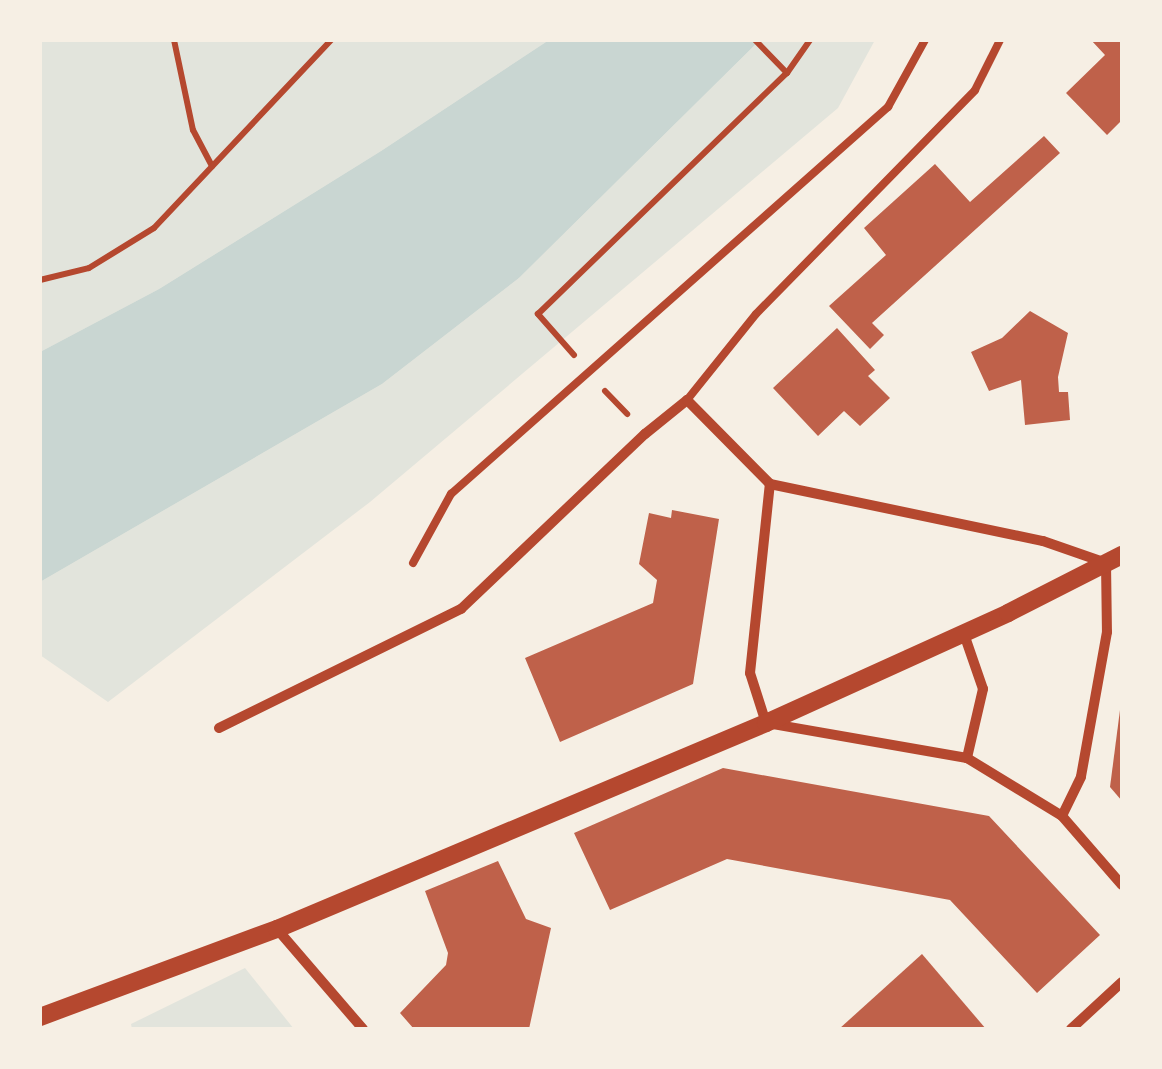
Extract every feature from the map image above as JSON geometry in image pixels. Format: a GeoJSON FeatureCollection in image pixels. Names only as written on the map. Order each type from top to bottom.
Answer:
{"type":"FeatureCollection","features":[{"type":"Feature","properties":{"kind":"street"},"geometry":{"type":"LineString","coordinates":[[219,728],[461,609],[645,434],[687,400],[770,484],[1114,559]]}},
{"type":"Feature","properties":{"kind":"street"},"geometry":{"type":"LineString","coordinates":[[766,723],[750,673],[770,484]]}},
{"type":"Feature","properties":{"kind":"street"},"geometry":{"type":"LineString","coordinates":[[40,1017],[277,929],[766,723],[964,634],[1114,559]]}},
{"type":"Feature","properties":{"kind":"street"},"geometry":{"type":"LineString","coordinates":[[1062,816],[1082,776],[1107,632],[1114,559]]}},
{"type":"Feature","properties":{"kind":"street"},"geometry":{"type":"LineString","coordinates":[[964,634],[983,690],[968,758]]}},
{"type":"Feature","properties":{"kind":"street"},"geometry":{"type":"LineString","coordinates":[[766,723],[968,758],[1062,816],[1122,885]]}},
{"type":"Feature","properties":{"kind":"street"},"geometry":{"type":"LineString","coordinates":[[277,929],[363,1029]]}},
{"type":"Feature","properties":{"kind":"street"},"geometry":{"type":"LineString","coordinates":[[1071,1029],[1122,982]]}},
{"type":"Feature","properties":{"kind":"lane"},"geometry":{"type":"LineString","coordinates":[[413,563],[451,494],[888,107],[925,40]]}},
{"type":"Feature","properties":{"kind":"lane"},"geometry":{"type":"LineString","coordinates":[[687,400],[756,314],[975,90],[1000,40]]}},
{"type":"Feature","properties":{"kind":"path"},"geometry":{"type":"LineString","coordinates":[[174,40],[194,130],[212,166]]}},
{"type":"Feature","properties":{"kind":"path"},"geometry":{"type":"LineString","coordinates":[[40,280],[89,268],[154,228],[331,40]]}},
{"type":"Feature","properties":{"kind":"path"},"geometry":{"type":"LineString","coordinates":[[755,40],[787,73]]}},
{"type":"Feature","properties":{"kind":"path"},"geometry":{"type":"LineString","coordinates":[[584,367],[538,314],[787,73],[810,40]]}},
{"type":"Feature","properties":{"kind":"path"},"geometry":{"type":"LineString","coordinates":[[596,380],[645,434]]}},
{"type":"Feature","properties":{"kind":"shaded area"},"geometry":{"type":"Polygon","coordinates":[[[40,40],[549,40],[381,151],[159,289],[40,352],[40,40]]]}},
{"type":"Feature","properties":{"kind":"shaded area"},"geometry":{"type":"Polygon","coordinates":[[[549,40],[760,40],[519,278],[382,384],[40,582],[40,352],[159,289],[381,151],[549,40]]]}},
{"type":"Feature","properties":{"kind":"shaded area"},"geometry":{"type":"Polygon","coordinates":[[[760,40],[875,40],[838,108],[370,502],[108,702],[40,655],[40,582],[382,384],[519,278],[760,40]]]}},
{"type":"Feature","properties":{"kind":"shaded area"},"geometry":{"type":"Polygon","coordinates":[[[245,968],[294,1029],[132,1029],[131,1024],[245,968]]]}},
{"type":"Feature","properties":{"kind":"building"},"geometry":{"type":"Polygon","coordinates":[[[1091,40],[1122,40],[1122,120],[1107,135],[1066,93],[1105,55],[1091,40]]]}},
{"type":"Feature","properties":{"kind":"building"},"geometry":{"type":"Polygon","coordinates":[[[1044,136],[1060,153],[872,323],[884,335],[870,349],[829,306],[886,255],[864,228],[935,164],[970,202],[1044,136]]]}},
{"type":"Feature","properties":{"kind":"building"},"geometry":{"type":"Polygon","coordinates":[[[1030,311],[1068,333],[1058,377],[1059,392],[1068,392],[1070,420],[1025,425],[1021,380],[989,391],[971,352],[1002,338],[1030,311]]]}},
{"type":"Feature","properties":{"kind":"building"},"geometry":{"type":"Polygon","coordinates":[[[837,328],[875,370],[868,376],[890,398],[860,426],[844,411],[818,436],[773,388],[837,328]]]}},
{"type":"Feature","properties":{"kind":"building"},"geometry":{"type":"Polygon","coordinates":[[[672,510],[719,519],[693,684],[560,742],[525,658],[653,603],[657,580],[639,564],[649,513],[671,518],[672,510]]]}},
{"type":"Feature","properties":{"kind":"building"},"geometry":{"type":"Polygon","coordinates":[[[1122,710],[1122,801],[1110,787],[1122,710]]]}},
{"type":"Feature","properties":{"kind":"building"},"geometry":{"type":"Polygon","coordinates":[[[723,768],[989,816],[1100,935],[1037,993],[950,900],[727,859],[610,910],[574,833],[723,768]]]}},
{"type":"Feature","properties":{"kind":"building"},"geometry":{"type":"Polygon","coordinates":[[[498,861],[526,919],[551,928],[529,1029],[414,1029],[400,1013],[446,965],[448,953],[425,891],[498,861]]]}},
{"type":"Feature","properties":{"kind":"building"},"geometry":{"type":"Polygon","coordinates":[[[922,954],[986,1029],[839,1029],[922,954]]]}}]}
